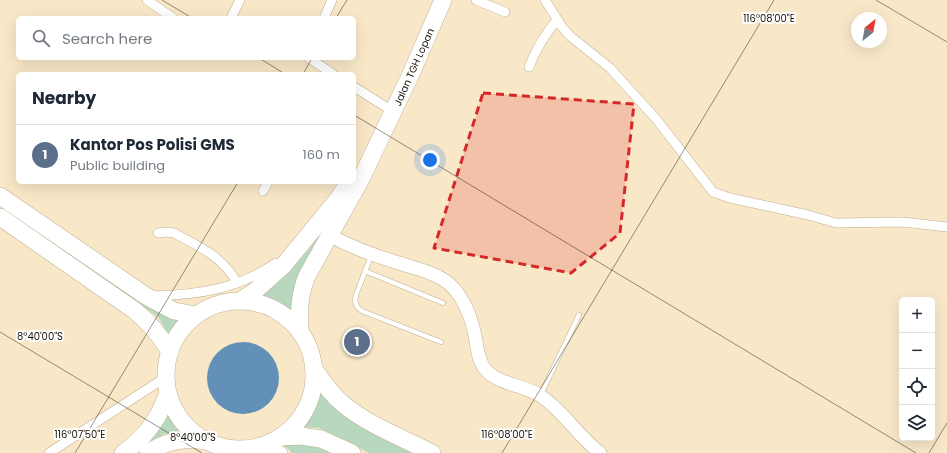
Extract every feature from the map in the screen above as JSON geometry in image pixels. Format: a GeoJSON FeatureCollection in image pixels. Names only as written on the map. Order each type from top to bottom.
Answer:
{"type":"FeatureCollection","features":[{"type":"Feature","properties":{"kind":"highway","name":"Jalan TGH Lopan"},"geometry":{"type":"LineString","coordinates":[[383,133],[422,51],[443,0]]}},
{"type":"Feature","properties":{"kind":"highway"},"geometry":{"type":"LineString","coordinates":[[356,172],[383,133]]}},
{"type":"Feature","properties":{"kind":"highway"},"geometry":{"type":"LineString","coordinates":[[356,178],[383,133]]}},
{"type":"Feature","properties":{"kind":"highway"},"geometry":{"type":"LineString","coordinates":[[300,332],[299,314],[301,291],[311,268],[329,235],[349,184]]}},
{"type":"Feature","properties":{"kind":"highway"},"geometry":{"type":"LineString","coordinates":[[240,301],[255,291],[283,266],[342,202],[353,184]]}},
{"type":"Feature","properties":{"kind":"highway"},"geometry":{"type":"LineString","coordinates":[[0,196],[146,296],[170,309],[196,315]]}},
{"type":"Feature","properties":{"kind":"highway"},"geometry":{"type":"LineString","coordinates":[[0,217],[134,310],[161,336],[170,352]]}},
{"type":"Feature","properties":{"kind":"highway"},"geometry":{"type":"LineString","coordinates":[[124,453],[139,441],[155,422],[164,405],[167,385],[167,360],[172,345],[182,328],[196,315],[207,308],[220,304],[240,301],[258,303],[282,314],[292,322],[300,332],[309,350],[314,369],[328,389],[344,405],[368,421],[432,453]]}},
{"type":"Feature","properties":{"kind":"highway"},"geometry":{"type":"LineString","coordinates":[[281,445],[306,408],[312,389],[314,369]]}},
{"type":"Feature","properties":{"kind":"highway"},"geometry":{"type":"LineString","coordinates":[[167,385],[177,412],[190,429],[209,441],[224,447],[241,448],[269,443],[281,445],[301,436],[316,438],[352,453]]}},
{"type":"Feature","properties":{"kind":"highway"},"geometry":{"type":"LineString","coordinates":[[148,453],[164,444],[181,440],[209,441]]}},
{"type":"Feature","properties":{"kind":"street"},"geometry":{"type":"LineString","coordinates":[[147,0],[170,16]]}},
{"type":"Feature","properties":{"kind":"street"},"geometry":{"type":"LineString","coordinates":[[233,15],[240,0]]}},
{"type":"Feature","properties":{"kind":"street"},"geometry":{"type":"LineString","coordinates":[[325,16],[332,0]]}},
{"type":"Feature","properties":{"kind":"street"},"geometry":{"type":"LineString","coordinates":[[476,0],[505,12]]}},
{"type":"Feature","properties":{"kind":"street"},"geometry":{"type":"LineString","coordinates":[[545,0],[556,20],[570,36],[610,68],[657,120],[708,187],[717,194],[836,223],[903,222],[947,227]]}},
{"type":"Feature","properties":{"kind":"street"},"geometry":{"type":"LineString","coordinates":[[529,67],[539,44],[556,20]]}},
{"type":"Feature","properties":{"kind":"street"},"geometry":{"type":"LineString","coordinates":[[312,60],[328,72]]}},
{"type":"Feature","properties":{"kind":"street"},"geometry":{"type":"LineString","coordinates":[[356,88],[394,112]]}},
{"type":"Feature","properties":{"kind":"street"},"geometry":{"type":"LineString","coordinates":[[263,191],[267,184]]}},
{"type":"Feature","properties":{"kind":"street"},"geometry":{"type":"LineString","coordinates":[[158,233],[174,233],[218,258],[232,272],[237,283]]}},
{"type":"Feature","properties":{"kind":"street"},"geometry":{"type":"LineString","coordinates":[[329,235],[372,254],[434,274],[445,280],[461,300],[469,315],[480,358],[485,369],[498,378],[540,395],[558,411],[579,435],[600,453]]}},
{"type":"Feature","properties":{"kind":"street"},"geometry":{"type":"LineString","coordinates":[[146,296],[182,295],[216,289],[237,283],[262,272],[300,247]]}},
{"type":"Feature","properties":{"kind":"street"},"geometry":{"type":"LineString","coordinates":[[49,453],[167,385]]}},
{"type":"Feature","properties":{"kind":"lane"},"geometry":{"type":"LineString","coordinates":[[372,254],[355,299],[356,306],[362,311],[441,342]]}},
{"type":"Feature","properties":{"kind":"lane"},"geometry":{"type":"LineString","coordinates":[[366,271],[443,303]]}},
{"type":"Feature","properties":{"kind":"lane"},"geometry":{"type":"LineString","coordinates":[[540,395],[579,315]]}},
{"type":"Feature","properties":{"kind":"highlighted area"},"geometry":{"type":"Polygon","coordinates":[[[483,93],[634,104],[620,233],[571,273],[434,248],[483,93]]]}},
{"type":"Feature","properties":{"kind":"green space"},"geometry":{"type":"Polygon","coordinates":[[[0,206],[186,318],[176,327],[170,337],[158,317],[0,206]]]}},
{"type":"Feature","properties":{"kind":"green space"},"geometry":{"type":"Polygon","coordinates":[[[339,207],[296,279],[297,319],[278,304],[255,297],[289,271],[309,249],[339,207]]]}},
{"type":"Feature","properties":{"kind":"green space"},"geometry":{"type":"Polygon","coordinates":[[[320,389],[421,453],[369,453],[319,428],[298,427],[314,411],[320,389]]]}},
{"type":"Feature","properties":{"kind":"green space"},"geometry":{"type":"Polygon","coordinates":[[[169,408],[186,431],[164,434],[134,453],[169,408]]]}},
{"type":"Feature","properties":{"kind":"green space"},"geometry":{"type":"Polygon","coordinates":[[[292,441],[344,453],[292,453],[283,444],[292,441]]]}},
{"type":"Feature","properties":{"kind":"water"},"geometry":{"type":"Polygon","coordinates":[[[243,342],[263,348],[273,358],[279,378],[273,398],[263,408],[243,414],[223,408],[213,398],[207,378],[213,358],[223,348],[243,342]]]}},
{"type":"Feature","properties":{"kind":"place","name":"Kantor Pos Polisi GMS"},"geometry":{"type":"Point","coordinates":[357,342]}}]}
